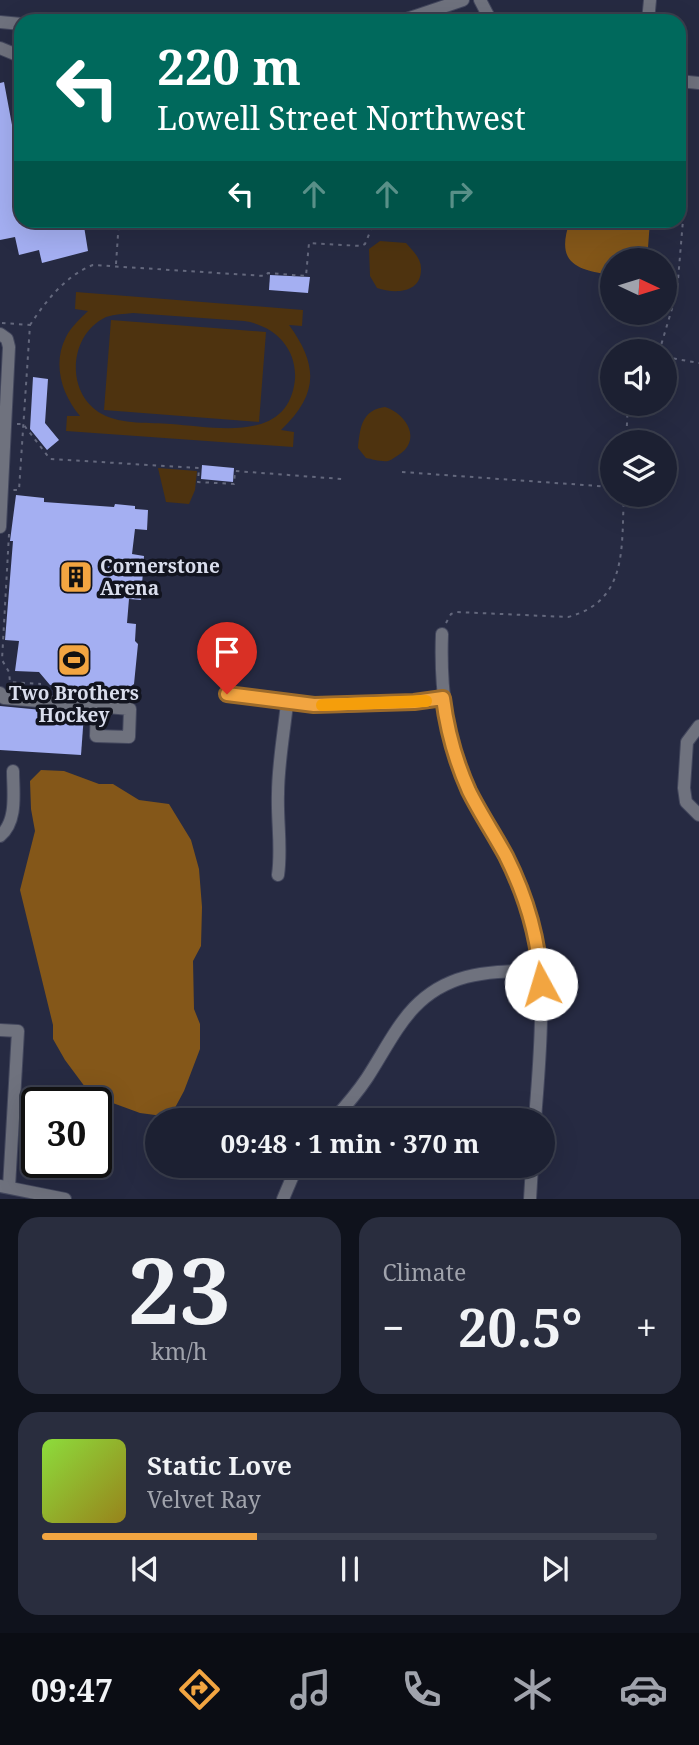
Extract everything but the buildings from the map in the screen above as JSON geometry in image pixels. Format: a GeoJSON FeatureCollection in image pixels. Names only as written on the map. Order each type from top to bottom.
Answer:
{"type":"FeatureCollection","features":[{"type":"Feature","properties":{"kind":"street"},"geometry":{"type":"LineString","coordinates":[[422,14],[463,0]]}},
{"type":"Feature","properties":{"kind":"street"},"geometry":{"type":"LineString","coordinates":[[0,334],[7,339],[9,347],[5,529]]}},
{"type":"Feature","properties":{"kind":"street"},"geometry":{"type":"LineString","coordinates":[[442,634],[443,698],[461,772],[510,864],[527,906],[536,939],[541,970],[541,1019],[536,1108]]}},
{"type":"Feature","properties":{"kind":"street"},"geometry":{"type":"LineString","coordinates":[[0,693],[4,698],[97,706]]}},
{"type":"Feature","properties":{"kind":"street"},"geometry":{"type":"LineString","coordinates":[[227,694],[286,703],[350,705],[443,698]]}},
{"type":"Feature","properties":{"kind":"street"},"geometry":{"type":"LineString","coordinates":[[278,875],[281,854],[278,790],[286,703]]}},
{"type":"Feature","properties":{"kind":"street"},"geometry":{"type":"LineString","coordinates":[[699,726],[687,742],[684,788],[686,802],[699,815]]}},
{"type":"Feature","properties":{"kind":"street"},"geometry":{"type":"LineString","coordinates":[[0,836],[6,831],[13,814],[13,771]]}},
{"type":"Feature","properties":{"kind":"street"},"geometry":{"type":"LineString","coordinates":[[343,1108],[368,1077],[406,1014],[422,1000],[440,988],[467,977],[541,970]]}},
{"type":"Feature","properties":{"kind":"street"},"geometry":{"type":"LineString","coordinates":[[0,1030],[18,1031],[6,1128],[5,1187],[65,1199]]}},
{"type":"Feature","properties":{"kind":"street"},"geometry":{"type":"LineString","coordinates":[[283,1199],[292,1178]]}},
{"type":"Feature","properties":{"kind":"street"},"geometry":{"type":"LineString","coordinates":[[530,1199],[531,1178]]}},
{"type":"Feature","properties":{"kind":"path"},"geometry":{"type":"LineString","coordinates":[[116,265],[118,228]]}},
{"type":"Feature","properties":{"kind":"path"},"geometry":{"type":"LineString","coordinates":[[12,490],[19,490],[30,325],[37,313],[74,273],[93,265],[116,265],[265,276],[268,273],[306,276],[309,243],[361,246],[365,244],[372,228]]}},
{"type":"Feature","properties":{"kind":"path"},"geometry":{"type":"LineString","coordinates":[[663,339],[678,285],[682,228]]}},
{"type":"Feature","properties":{"kind":"path"},"geometry":{"type":"LineString","coordinates":[[0,323],[30,325]]}},
{"type":"Feature","properties":{"kind":"path"},"geometry":{"type":"LineString","coordinates":[[677,359],[699,363]]}},
{"type":"Feature","properties":{"kind":"path"},"geometry":{"type":"LineString","coordinates":[[16,424],[23,424]]}},
{"type":"Feature","properties":{"kind":"path"},"geometry":{"type":"LineString","coordinates":[[23,424],[50,458],[200,468],[198,482],[210,483],[234,484],[235,471],[342,479]]}},
{"type":"Feature","properties":{"kind":"path"},"geometry":{"type":"LineString","coordinates":[[402,472],[600,486]]}},
{"type":"Feature","properties":{"kind":"path"},"geometry":{"type":"LineString","coordinates":[[442,634],[450,614],[456,612],[568,617],[593,607],[607,594],[619,570],[623,507]]}},
{"type":"Feature","properties":{"kind":"path"},"geometry":{"type":"LineString","coordinates":[[5,529],[2,660],[9,672],[10,682],[41,684]]}},
{"type":"Feature","properties":{"kind":"shaded area"},"geometry":{"type":"Polygon","coordinates":[[[568,228],[649,228],[648,248],[600,248],[600,272],[579,267],[572,262],[565,246],[568,228]]]}},
{"type":"Feature","properties":{"kind":"shaded area"},"geometry":{"type":"Polygon","coordinates":[[[380,241],[406,243],[416,254],[421,264],[420,277],[412,287],[399,291],[377,288],[370,276],[369,249],[380,241]]]}},
{"type":"Feature","properties":{"kind":"shaded area"},"geometry":{"type":"Polygon","coordinates":[[[76,292],[303,310],[302,326],[289,325],[306,354],[310,380],[308,392],[302,405],[281,430],[294,432],[293,447],[66,431],[67,416],[80,416],[68,399],[61,379],[62,347],[68,333],[88,311],[75,309],[76,292]],[[133,313],[106,317],[93,326],[78,350],[77,379],[82,393],[90,405],[102,414],[127,421],[228,428],[265,423],[279,414],[290,400],[295,367],[281,340],[264,327],[244,321],[133,313]]]}},
{"type":"Feature","properties":{"kind":"shaded area"},"geometry":{"type":"Polygon","coordinates":[[[111,320],[266,332],[259,422],[104,410],[111,320]]]}},
{"type":"Feature","properties":{"kind":"shaded area"},"geometry":{"type":"Polygon","coordinates":[[[385,407],[400,416],[409,428],[409,443],[405,450],[389,461],[366,458],[358,448],[361,427],[371,412],[385,407]]]}},
{"type":"Feature","properties":{"kind":"shaded area"},"geometry":{"type":"Polygon","coordinates":[[[158,468],[197,471],[195,490],[189,504],[166,502],[158,468]]]}},
{"type":"Feature","properties":{"kind":"shaded area"},"geometry":{"type":"Polygon","coordinates":[[[41,770],[64,771],[99,784],[113,784],[139,800],[169,804],[191,840],[199,869],[202,907],[201,946],[193,961],[194,1009],[200,1024],[200,1049],[175,1108],[145,1108],[145,1114],[112,1103],[112,1087],[85,1087],[53,1039],[53,1025],[20,890],[35,831],[30,781],[41,770]]]}},
{"type":"Feature","properties":{"kind":"slow traffic"},"geometry":{"type":"LineString","coordinates":[[322,705],[426,701]]}},
{"type":"Feature","properties":{"kind":"place","name":"Cornerstone Arena"},"geometry":{"type":"Point","coordinates":[76,577]}},
{"type":"Feature","properties":{"kind":"place","name":"Two Brothers Hockey"},"geometry":{"type":"Point","coordinates":[74,660]}},
{"type":"Feature","properties":{"kind":"route"},"geometry":{"type":"LineString","coordinates":[[227,694],[314,705],[414,702],[443,698],[461,772],[514,873],[527,906],[539,954],[541,984]]}}]}
